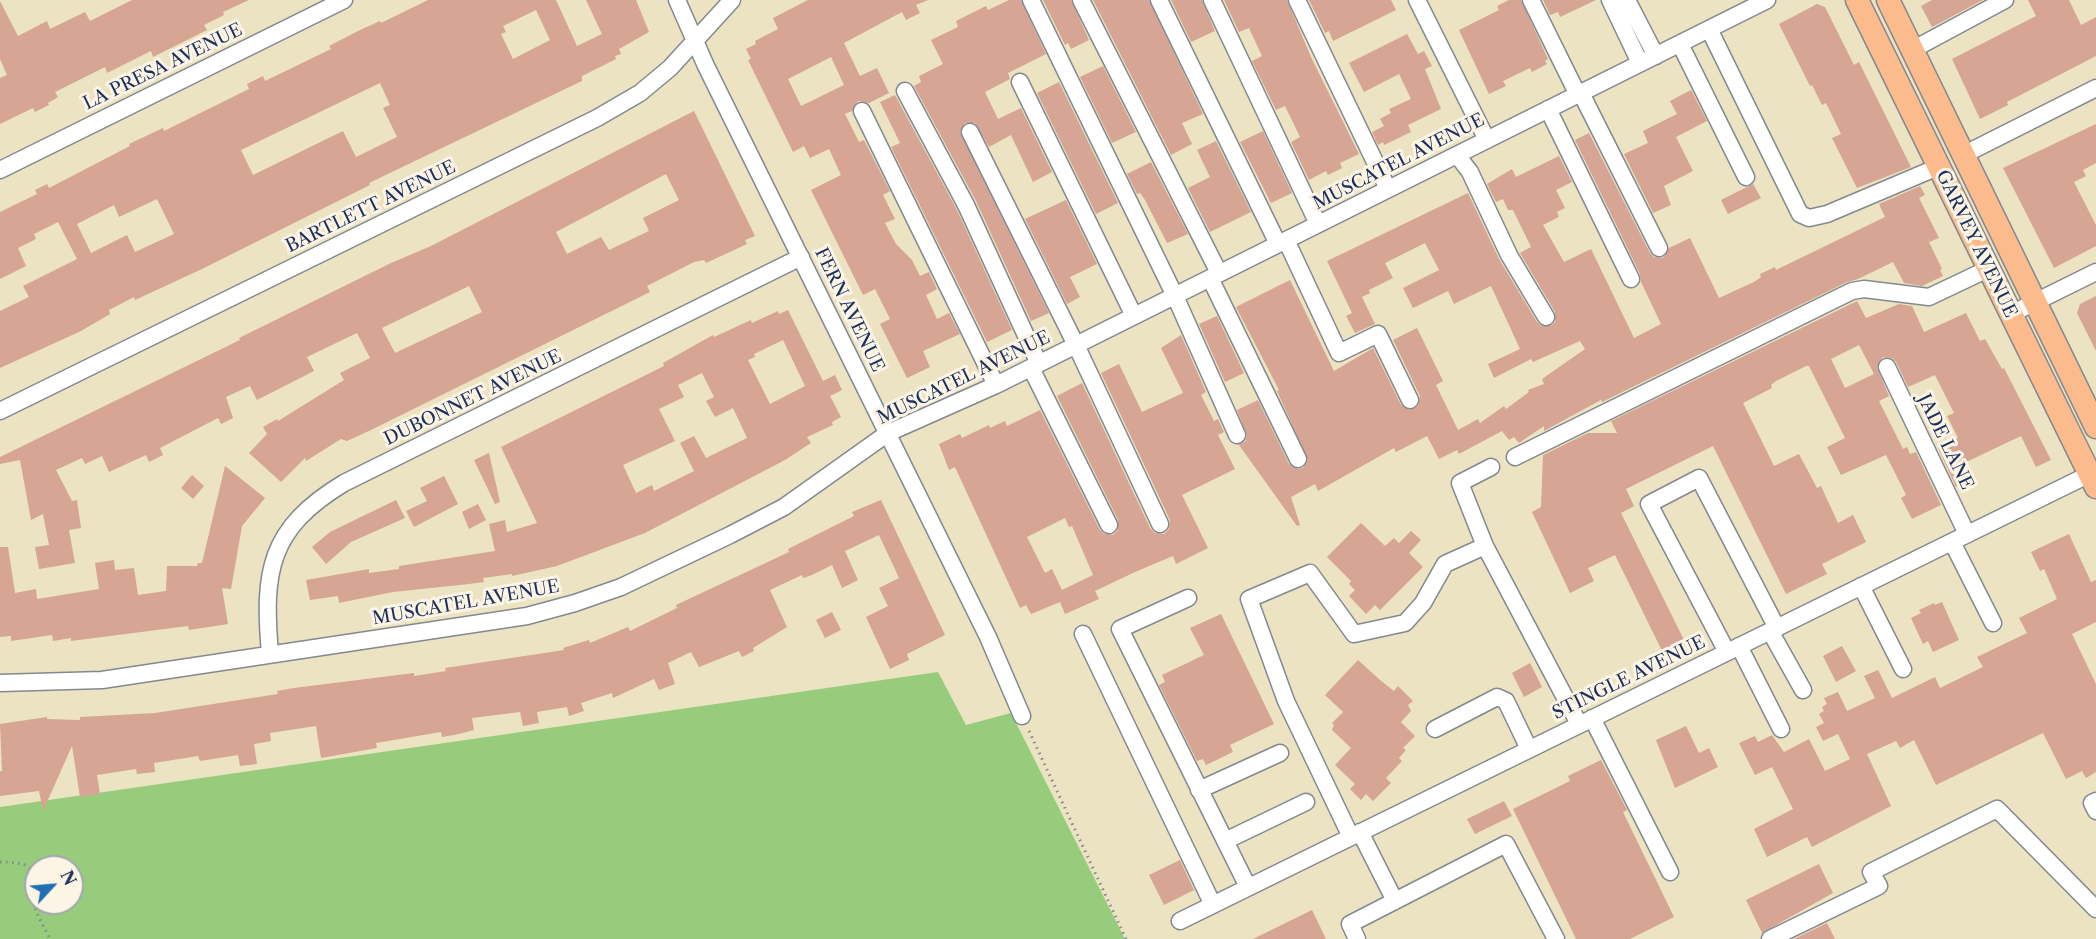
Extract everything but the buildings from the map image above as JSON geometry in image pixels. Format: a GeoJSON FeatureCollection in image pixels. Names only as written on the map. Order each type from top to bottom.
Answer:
{"type":"FeatureCollection","features":[{"type":"Feature","properties":{"kind":"main road","name":"GARVEY AVENUE"},"geometry":{"type":"LineString","coordinates":[[1857,0],[1988,269],[2094,477]]}},
{"type":"Feature","properties":{"kind":"main road","name":"GARVEY AVENUE"},"geometry":{"type":"LineString","coordinates":[[1888,0],[2096,427]]}},
{"type":"Feature","properties":{"kind":"street","name":"LA PRESA AVENUE"},"geometry":{"type":"LineString","coordinates":[[0,170],[344,0]]}},
{"type":"Feature","properties":{"kind":"street","name":"FERN AVENUE"},"geometry":{"type":"LineString","coordinates":[[677,0],[694,41],[988,638],[1022,716]]}},
{"type":"Feature","properties":{"kind":"street","name":"BARTLETT AVENUE"},"geometry":{"type":"LineString","coordinates":[[0,411],[597,118],[640,93],[670,68],[732,0]]}},
{"type":"Feature","properties":{"kind":"street"},"geometry":{"type":"LineString","coordinates":[[1031,0],[1174,296],[1237,435]]}},
{"type":"Feature","properties":{"kind":"street"},"geometry":{"type":"LineString","coordinates":[[1081,0],[1215,276],[1298,459]]}},
{"type":"Feature","properties":{"kind":"street"},"geometry":{"type":"LineString","coordinates":[[1159,0],[1339,353],[1378,334],[1410,400]]}},
{"type":"Feature","properties":{"kind":"street"},"geometry":{"type":"LineString","coordinates":[[1212,0],[1318,224]]}},
{"type":"Feature","properties":{"kind":"street"},"geometry":{"type":"LineString","coordinates":[[1297,0],[1388,189]]}},
{"type":"Feature","properties":{"kind":"street"},"geometry":{"type":"LineString","coordinates":[[1417,0],[1488,140]]}},
{"type":"Feature","properties":{"kind":"street"},"geometry":{"type":"LineString","coordinates":[[1531,0],[1659,248]]}},
{"type":"Feature","properties":{"kind":"street"},"geometry":{"type":"LineString","coordinates":[[1610,0],[1640,63]]}},
{"type":"Feature","properties":{"kind":"street"},"geometry":{"type":"LineString","coordinates":[[1627,0],[1656,56]]}},
{"type":"Feature","properties":{"kind":"street","name":"MUSCATEL AVENUE"},"geometry":{"type":"LineString","coordinates":[[0,683],[102,680],[527,616],[621,587],[784,507],[888,433],[1035,366],[1767,0]]}},
{"type":"Feature","properties":{"kind":"street"},"geometry":{"type":"LineString","coordinates":[[1912,51],[2005,0]]}},
{"type":"Feature","properties":{"kind":"street"},"geometry":{"type":"LineString","coordinates":[[1709,29],[1800,214],[1809,218],[1827,214],[1938,167]]}},
{"type":"Feature","properties":{"kind":"street"},"geometry":{"type":"LineString","coordinates":[[1680,44],[1746,177]]}},
{"type":"Feature","properties":{"kind":"street"},"geometry":{"type":"LineString","coordinates":[[1020,82],[1134,316]]}},
{"type":"Feature","properties":{"kind":"street"},"geometry":{"type":"LineString","coordinates":[[1963,154],[2096,88]]}},
{"type":"Feature","properties":{"kind":"street"},"geometry":{"type":"LineString","coordinates":[[905,91],[966,205],[1035,366],[1109,525]]}},
{"type":"Feature","properties":{"kind":"street"},"geometry":{"type":"LineString","coordinates":[[1548,109],[1631,279]]}},
{"type":"Feature","properties":{"kind":"street"},"geometry":{"type":"LineString","coordinates":[[862,111],[996,385]]}},
{"type":"Feature","properties":{"kind":"street"},"geometry":{"type":"LineString","coordinates":[[970,132],[1076,345],[1160,524]]}},
{"type":"Feature","properties":{"kind":"street"},"geometry":{"type":"LineString","coordinates":[[1457,155],[1470,172],[1509,255],[1546,317]]}},
{"type":"Feature","properties":{"kind":"street","name":"DUBONNET AVENUE"},"geometry":{"type":"LineString","coordinates":[[270,654],[266,606],[271,570],[280,543],[294,521],[315,501],[344,483],[801,258]]}},
{"type":"Feature","properties":{"kind":"street"},"geometry":{"type":"LineString","coordinates":[[1515,456],[1852,291],[1864,289],[1929,297],[1988,269]]}},
{"type":"Feature","properties":{"kind":"street"},"geometry":{"type":"LineString","coordinates":[[2011,314],[2096,272]]}},
{"type":"Feature","properties":{"kind":"street","name":"JADE LANE"},"geometry":{"type":"LineString","coordinates":[[1887,368],[1967,534]]}},
{"type":"Feature","properties":{"kind":"street"},"geometry":{"type":"LineString","coordinates":[[1491,467],[1460,483],[1485,546],[1670,872]]}},
{"type":"Feature","properties":{"kind":"street","name":"STINGLE AVENUE"},"geometry":{"type":"LineString","coordinates":[[1180,921],[1967,534],[2094,477]]}},
{"type":"Feature","properties":{"kind":"street"},"geometry":{"type":"LineString","coordinates":[[1781,729],[1649,504],[1699,478],[1803,690]]}},
{"type":"Feature","properties":{"kind":"street"},"geometry":{"type":"LineString","coordinates":[[1952,542],[1993,623]]}},
{"type":"Feature","properties":{"kind":"street"},"geometry":{"type":"LineString","coordinates":[[1395,901],[1356,834],[1286,701],[1249,599],[1310,573],[1354,634],[1405,623],[1424,603],[1445,564],[1485,546]]}},
{"type":"Feature","properties":{"kind":"street"},"geometry":{"type":"LineString","coordinates":[[1861,586],[1903,669]]}},
{"type":"Feature","properties":{"kind":"street"},"geometry":{"type":"LineString","coordinates":[[1188,598],[1120,629],[1248,887]]}},
{"type":"Feature","properties":{"kind":"street"},"geometry":{"type":"LineString","coordinates":[[1083,634],[1213,905]]}},
{"type":"Feature","properties":{"kind":"street"},"geometry":{"type":"LineString","coordinates":[[1435,729],[1497,697],[1506,701],[1529,748]]}},
{"type":"Feature","properties":{"kind":"street"},"geometry":{"type":"LineString","coordinates":[[1200,790],[1280,753]]}},
{"type":"Feature","properties":{"kind":"street"},"geometry":{"type":"LineString","coordinates":[[2096,801],[2092,803],[2096,811]]}},
{"type":"Feature","properties":{"kind":"street"},"geometry":{"type":"LineString","coordinates":[[1225,842],[1306,802]]}},
{"type":"Feature","properties":{"kind":"street"},"geometry":{"type":"LineString","coordinates":[[1770,939],[1879,886],[1871,872],[1997,809],[2096,909]]}},
{"type":"Feature","properties":{"kind":"street"},"geometry":{"type":"LineString","coordinates":[[1357,939],[1350,924],[1506,844],[1556,939]]}},
{"type":"Feature","properties":{"kind":"path"},"geometry":{"type":"LineString","coordinates":[[1022,716],[1126,939]]}},
{"type":"Feature","properties":{"kind":"path"},"geometry":{"type":"LineString","coordinates":[[0,862],[14,862],[29,868],[35,876],[34,904],[50,939]]}},
{"type":"Feature","properties":{"kind":"green space"},"geometry":{"type":"Polygon","coordinates":[[[938,672],[966,725],[1011,713],[1125,939],[0,939],[0,807],[938,672]]]}}]}
